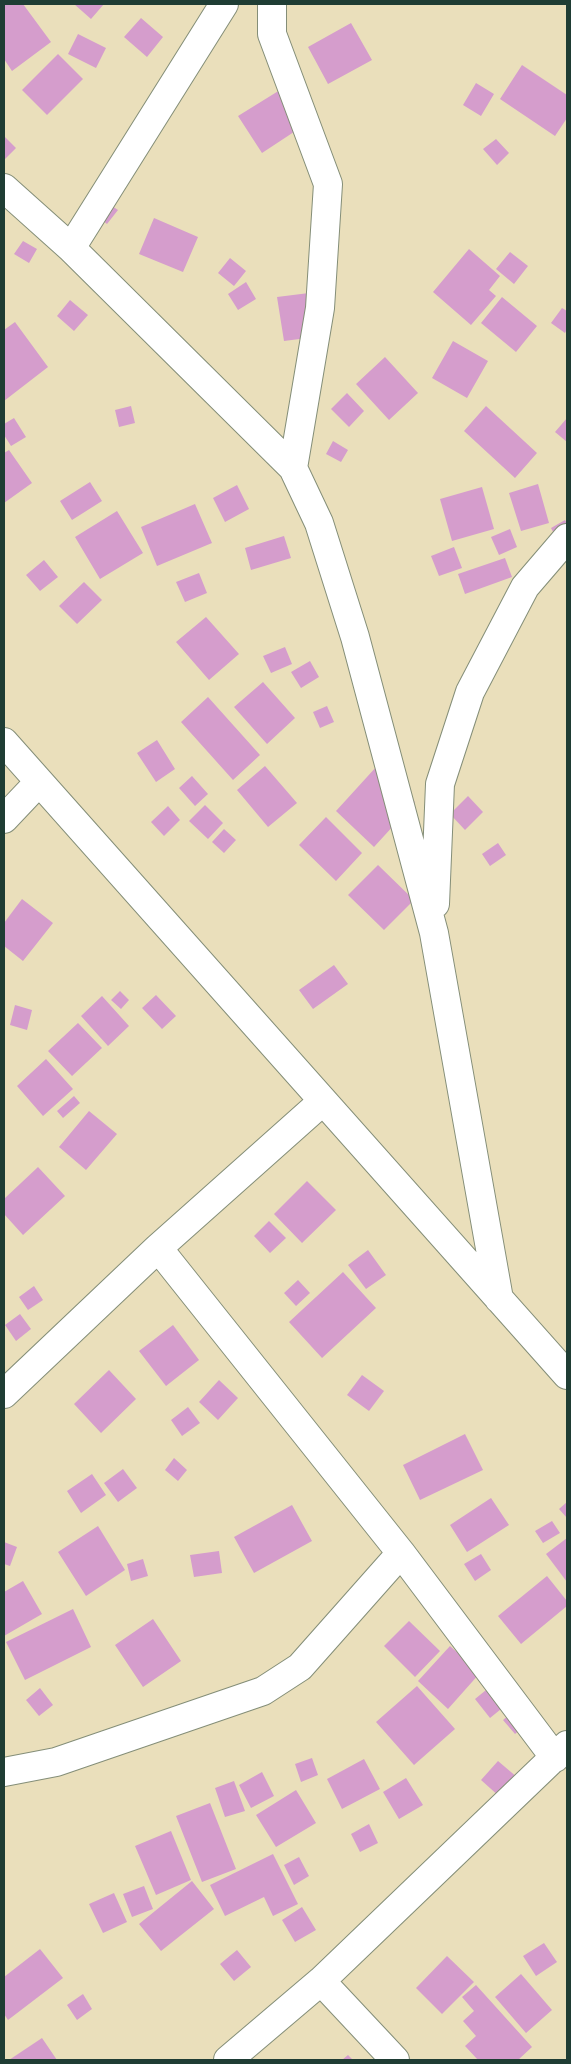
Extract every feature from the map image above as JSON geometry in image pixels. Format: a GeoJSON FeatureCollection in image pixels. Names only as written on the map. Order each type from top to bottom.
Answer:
{"type":"FeatureCollection","features":[{"type":"Feature","properties":{"kind":"street"},"geometry":{"type":"LineString","coordinates":[[71,248],[224,4]]}},
{"type":"Feature","properties":{"kind":"street"},"geometry":{"type":"LineString","coordinates":[[272,4],[272,34],[328,184],[320,308],[293,468]]}},
{"type":"Feature","properties":{"kind":"street"},"geometry":{"type":"LineString","coordinates":[[4,188],[71,248],[293,468],[319,523],[355,637],[434,933],[499,1299]]}},
{"type":"Feature","properties":{"kind":"street"},"geometry":{"type":"LineString","coordinates":[[434,933],[440,784],[470,692],[525,588],[567,538]]}},
{"type":"Feature","properties":{"kind":"street"},"geometry":{"type":"LineString","coordinates":[[4,742],[567,1375]]}},
{"type":"Feature","properties":{"kind":"street"},"geometry":{"type":"LineString","coordinates":[[4,819],[40,782]]}},
{"type":"Feature","properties":{"kind":"street"},"geometry":{"type":"LineString","coordinates":[[4,1394],[158,1248],[323,1101]]}},
{"type":"Feature","properties":{"kind":"street"},"geometry":{"type":"LineString","coordinates":[[158,1248],[561,1751],[321,1981],[228,2060]]}},
{"type":"Feature","properties":{"kind":"street"},"geometry":{"type":"LineString","coordinates":[[4,1772],[56,1762],[263,1691],[300,1667],[401,1553]]}},
{"type":"Feature","properties":{"kind":"street"},"geometry":{"type":"LineString","coordinates":[[321,1981],[395,2060]]}},
{"type":"Feature","properties":{"kind":"building"},"geometry":{"type":"Polygon","coordinates":[[[4,4],[23,4],[51,42],[12,71],[4,59],[4,4]]]}},
{"type":"Feature","properties":{"kind":"building"},"geometry":{"type":"Polygon","coordinates":[[[74,4],[104,4],[91,19],[74,4]]]}},
{"type":"Feature","properties":{"kind":"building"},"geometry":{"type":"Polygon","coordinates":[[[141,18],[163,37],[147,57],[124,37],[141,18]]]}},
{"type":"Feature","properties":{"kind":"building"},"geometry":{"type":"Polygon","coordinates":[[[351,23],[372,60],[328,84],[308,47],[351,23]]]}},
{"type":"Feature","properties":{"kind":"building"},"geometry":{"type":"Polygon","coordinates":[[[78,34],[106,48],[96,68],[68,54],[78,34]]]}},
{"type":"Feature","properties":{"kind":"building"},"geometry":{"type":"Polygon","coordinates":[[[58,54],[83,79],[47,115],[22,90],[58,54]]]}},
{"type":"Feature","properties":{"kind":"building"},"geometry":{"type":"Polygon","coordinates":[[[522,65],[567,95],[567,118],[555,136],[500,99],[522,65]]]}},
{"type":"Feature","properties":{"kind":"building"},"geometry":{"type":"Polygon","coordinates":[[[476,83],[494,94],[481,116],[463,105],[476,83]]]}},
{"type":"Feature","properties":{"kind":"building"},"geometry":{"type":"Polygon","coordinates":[[[280,90],[303,126],[262,153],[238,116],[280,90]]]}},
{"type":"Feature","properties":{"kind":"building"},"geometry":{"type":"Polygon","coordinates":[[[4,136],[16,148],[4,160],[4,136]]]}},
{"type":"Feature","properties":{"kind":"building"},"geometry":{"type":"Polygon","coordinates":[[[496,139],[509,153],[497,165],[483,149],[496,139]]]}},
{"type":"Feature","properties":{"kind":"building"},"geometry":{"type":"Polygon","coordinates":[[[106,202],[118,210],[107,224],[96,215],[106,202]]]}},
{"type":"Feature","properties":{"kind":"building"},"geometry":{"type":"Polygon","coordinates":[[[154,218],[198,237],[183,272],[139,254],[154,218]]]}},
{"type":"Feature","properties":{"kind":"building"},"geometry":{"type":"Polygon","coordinates":[[[23,241],[37,249],[29,263],[14,254],[23,241]]]}},
{"type":"Feature","properties":{"kind":"building"},"geometry":{"type":"Polygon","coordinates":[[[469,249],[500,276],[489,290],[496,296],[471,325],[433,292],[469,249]]]}},
{"type":"Feature","properties":{"kind":"building"},"geometry":{"type":"Polygon","coordinates":[[[510,252],[528,266],[514,284],[496,269],[510,252]]]}},
{"type":"Feature","properties":{"kind":"building"},"geometry":{"type":"Polygon","coordinates":[[[230,258],[246,271],[234,286],[218,273],[230,258]]]}},
{"type":"Feature","properties":{"kind":"building"},"geometry":{"type":"Polygon","coordinates":[[[246,282],[256,299],[238,310],[228,294],[246,282]]]}},
{"type":"Feature","properties":{"kind":"building"},"geometry":{"type":"Polygon","coordinates":[[[309,293],[315,337],[284,341],[277,297],[309,293]]]}},
{"type":"Feature","properties":{"kind":"building"},"geometry":{"type":"Polygon","coordinates":[[[502,297],[537,326],[516,352],[481,323],[502,297]]]}},
{"type":"Feature","properties":{"kind":"building"},"geometry":{"type":"Polygon","coordinates":[[[70,300],[88,315],[74,331],[57,316],[70,300]]]}},
{"type":"Feature","properties":{"kind":"building"},"geometry":{"type":"Polygon","coordinates":[[[562,308],[567,311],[567,329],[565,333],[551,323],[562,308]]]}},
{"type":"Feature","properties":{"kind":"building"},"geometry":{"type":"Polygon","coordinates":[[[15,322],[48,367],[4,401],[4,330],[15,322]]]}},
{"type":"Feature","properties":{"kind":"building"},"geometry":{"type":"Polygon","coordinates":[[[453,341],[488,361],[467,398],[432,378],[453,341]]]}},
{"type":"Feature","properties":{"kind":"building"},"geometry":{"type":"Polygon","coordinates":[[[385,357],[418,393],[389,420],[356,384],[385,357]]]}},
{"type":"Feature","properties":{"kind":"building"},"geometry":{"type":"Polygon","coordinates":[[[347,393],[364,411],[349,427],[331,409],[347,393]]]}},
{"type":"Feature","properties":{"kind":"building"},"geometry":{"type":"Polygon","coordinates":[[[131,406],[135,423],[119,427],[115,410],[131,406]]]}},
{"type":"Feature","properties":{"kind":"building"},"geometry":{"type":"Polygon","coordinates":[[[486,406],[537,453],[515,478],[464,431],[486,406]]]}},
{"type":"Feature","properties":{"kind":"building"},"geometry":{"type":"Polygon","coordinates":[[[14,418],[26,437],[11,446],[4,435],[4,424],[14,418]]]}},
{"type":"Feature","properties":{"kind":"building"},"geometry":{"type":"Polygon","coordinates":[[[567,418],[567,442],[555,432],[567,418]]]}},
{"type":"Feature","properties":{"kind":"building"},"geometry":{"type":"Polygon","coordinates":[[[333,441],[348,450],[341,462],[326,454],[333,441]]]}},
{"type":"Feature","properties":{"kind":"building"},"geometry":{"type":"Polygon","coordinates":[[[9,450],[32,483],[4,503],[4,453],[9,450]]]}},
{"type":"Feature","properties":{"kind":"building"},"geometry":{"type":"Polygon","coordinates":[[[90,482],[102,501],[72,520],[60,501],[90,482]]]}},
{"type":"Feature","properties":{"kind":"building"},"geometry":{"type":"Polygon","coordinates":[[[538,484],[549,523],[521,531],[509,493],[538,484]]]}},
{"type":"Feature","properties":{"kind":"building"},"geometry":{"type":"Polygon","coordinates":[[[237,485],[249,509],[225,522],[213,498],[237,485]]]}},
{"type":"Feature","properties":{"kind":"building"},"geometry":{"type":"Polygon","coordinates":[[[482,487],[494,529],[452,541],[440,499],[482,487]]]}},
{"type":"Feature","properties":{"kind":"building"},"geometry":{"type":"Polygon","coordinates":[[[195,504],[212,543],[157,566],[141,527],[195,504]]]}},
{"type":"Feature","properties":{"kind":"building"},"geometry":{"type":"Polygon","coordinates":[[[117,511],[143,553],[100,579],[75,537],[117,511]]]}},
{"type":"Feature","properties":{"kind":"building"},"geometry":{"type":"Polygon","coordinates":[[[565,520],[567,533],[557,539],[551,528],[565,520]]]}},
{"type":"Feature","properties":{"kind":"building"},"geometry":{"type":"Polygon","coordinates":[[[510,529],[517,547],[499,555],[491,537],[510,529]]]}},
{"type":"Feature","properties":{"kind":"building"},"geometry":{"type":"Polygon","coordinates":[[[284,536],[291,558],[251,570],[245,548],[284,536]]]}},
{"type":"Feature","properties":{"kind":"building"},"geometry":{"type":"Polygon","coordinates":[[[454,547],[462,568],[439,576],[431,556],[454,547]]]}},
{"type":"Feature","properties":{"kind":"building"},"geometry":{"type":"Polygon","coordinates":[[[505,558],[512,577],[465,594],[458,574],[505,558]]]}},
{"type":"Feature","properties":{"kind":"building"},"geometry":{"type":"Polygon","coordinates":[[[44,560],[58,577],[40,591],[26,575],[44,560]]]}},
{"type":"Feature","properties":{"kind":"building"},"geometry":{"type":"Polygon","coordinates":[[[199,573],[207,593],[185,602],[176,582],[199,573]]]}},
{"type":"Feature","properties":{"kind":"building"},"geometry":{"type":"Polygon","coordinates":[[[84,582],[102,600],[77,624],[59,606],[84,582]]]}},
{"type":"Feature","properties":{"kind":"building"},"geometry":{"type":"Polygon","coordinates":[[[206,617],[239,654],[209,680],[176,642],[206,617]]]}},
{"type":"Feature","properties":{"kind":"building"},"geometry":{"type":"Polygon","coordinates":[[[285,647],[292,664],[271,673],[263,656],[285,647]]]}},
{"type":"Feature","properties":{"kind":"building"},"geometry":{"type":"Polygon","coordinates":[[[310,661],[319,677],[301,688],[291,672],[310,661]]]}},
{"type":"Feature","properties":{"kind":"building"},"geometry":{"type":"Polygon","coordinates":[[[263,682],[295,718],[267,744],[234,707],[263,682]]]}},
{"type":"Feature","properties":{"kind":"building"},"geometry":{"type":"Polygon","coordinates":[[[208,697],[260,755],[233,780],[181,722],[208,697]]]}},
{"type":"Feature","properties":{"kind":"building"},"geometry":{"type":"Polygon","coordinates":[[[327,706],[334,722],[320,728],[313,712],[327,706]]]}},
{"type":"Feature","properties":{"kind":"building"},"geometry":{"type":"Polygon","coordinates":[[[157,740],[175,769],[156,782],[137,753],[157,740]]]}},
{"type":"Feature","properties":{"kind":"building"},"geometry":{"type":"Polygon","coordinates":[[[265,766],[297,803],[268,827],[237,790],[265,766]]]}},
{"type":"Feature","properties":{"kind":"building"},"geometry":{"type":"Polygon","coordinates":[[[377,766],[415,802],[374,847],[336,811],[377,766]]]}},
{"type":"Feature","properties":{"kind":"building"},"geometry":{"type":"Polygon","coordinates":[[[192,776],[208,794],[195,806],[179,788],[192,776]]]}},
{"type":"Feature","properties":{"kind":"building"},"geometry":{"type":"Polygon","coordinates":[[[468,796],[483,812],[465,830],[450,814],[468,796]]]}},
{"type":"Feature","properties":{"kind":"building"},"geometry":{"type":"Polygon","coordinates":[[[205,805],[223,823],[208,839],[189,821],[205,805]]]}},
{"type":"Feature","properties":{"kind":"building"},"geometry":{"type":"Polygon","coordinates":[[[168,806],[180,820],[164,836],[151,822],[168,806]]]}},
{"type":"Feature","properties":{"kind":"building"},"geometry":{"type":"Polygon","coordinates":[[[326,817],[362,853],[336,881],[299,845],[326,817]]]}},
{"type":"Feature","properties":{"kind":"building"},"geometry":{"type":"Polygon","coordinates":[[[224,829],[236,840],[224,853],[212,842],[224,829]]]}},
{"type":"Feature","properties":{"kind":"building"},"geometry":{"type":"Polygon","coordinates":[[[498,843],[506,855],[490,866],[482,854],[498,843]]]}},
{"type":"Feature","properties":{"kind":"building"},"geometry":{"type":"Polygon","coordinates":[[[378,865],[414,900],[384,930],[348,895],[378,865]]]}},
{"type":"Feature","properties":{"kind":"building"},"geometry":{"type":"Polygon","coordinates":[[[22,899],[53,923],[23,961],[4,946],[4,923],[22,899]]]}},
{"type":"Feature","properties":{"kind":"building"},"geometry":{"type":"Polygon","coordinates":[[[334,965],[348,984],[313,1009],[299,990],[334,965]]]}},
{"type":"Feature","properties":{"kind":"building"},"geometry":{"type":"Polygon","coordinates":[[[120,991],[129,1000],[121,1009],[111,1000],[120,991]]]}},
{"type":"Feature","properties":{"kind":"building"},"geometry":{"type":"Polygon","coordinates":[[[156,995],[176,1016],[162,1029],[142,1008],[156,995]]]}},
{"type":"Feature","properties":{"kind":"building"},"geometry":{"type":"Polygon","coordinates":[[[102,996],[129,1026],[108,1046],[81,1016],[102,996]]]}},
{"type":"Feature","properties":{"kind":"building"},"geometry":{"type":"Polygon","coordinates":[[[15,1005],[32,1010],[27,1030],[10,1025],[15,1005]]]}},
{"type":"Feature","properties":{"kind":"building"},"geometry":{"type":"Polygon","coordinates":[[[78,1023],[102,1048],[72,1076],[48,1051],[78,1023]]]}},
{"type":"Feature","properties":{"kind":"building"},"geometry":{"type":"Polygon","coordinates":[[[46,1059],[73,1089],[43,1116],[17,1086],[46,1059]]]}},
{"type":"Feature","properties":{"kind":"building"},"geometry":{"type":"Polygon","coordinates":[[[74,1096],[80,1103],[63,1118],[57,1111],[74,1096]]]}},
{"type":"Feature","properties":{"kind":"building"},"geometry":{"type":"Polygon","coordinates":[[[89,1111],[117,1134],[86,1170],[59,1147],[89,1111]]]}},
{"type":"Feature","properties":{"kind":"building"},"geometry":{"type":"Polygon","coordinates":[[[38,1167],[65,1196],[23,1235],[4,1214],[4,1199],[38,1167]]]}},
{"type":"Feature","properties":{"kind":"building"},"geometry":{"type":"Polygon","coordinates":[[[307,1181],[336,1210],[302,1243],[274,1214],[307,1181]]]}},
{"type":"Feature","properties":{"kind":"building"},"geometry":{"type":"Polygon","coordinates":[[[269,1221],[286,1238],[270,1253],[254,1236],[269,1221]]]}},
{"type":"Feature","properties":{"kind":"building"},"geometry":{"type":"Polygon","coordinates":[[[368,1250],[386,1275],[366,1289],[348,1265],[368,1250]]]}},
{"type":"Feature","properties":{"kind":"building"},"geometry":{"type":"Polygon","coordinates":[[[343,1272],[376,1308],[322,1358],[289,1322],[343,1272]]]}},
{"type":"Feature","properties":{"kind":"building"},"geometry":{"type":"Polygon","coordinates":[[[298,1280],[310,1293],[296,1306],[284,1293],[298,1280]]]}},
{"type":"Feature","properties":{"kind":"building"},"geometry":{"type":"Polygon","coordinates":[[[34,1286],[43,1300],[28,1310],[19,1297],[34,1286]]]}},
{"type":"Feature","properties":{"kind":"building"},"geometry":{"type":"Polygon","coordinates":[[[20,1314],[31,1329],[16,1341],[5,1325],[20,1314]]]}},
{"type":"Feature","properties":{"kind":"building"},"geometry":{"type":"Polygon","coordinates":[[[173,1325],[199,1360],[166,1386],[139,1351],[173,1325]]]}},
{"type":"Feature","properties":{"kind":"building"},"geometry":{"type":"Polygon","coordinates":[[[109,1370],[136,1399],[101,1433],[74,1404],[109,1370]]]}},
{"type":"Feature","properties":{"kind":"building"},"geometry":{"type":"Polygon","coordinates":[[[362,1375],[384,1391],[369,1411],[347,1395],[362,1375]]]}},
{"type":"Feature","properties":{"kind":"building"},"geometry":{"type":"Polygon","coordinates":[[[219,1380],[238,1398],[218,1420],[199,1402],[219,1380]]]}},
{"type":"Feature","properties":{"kind":"building"},"geometry":{"type":"Polygon","coordinates":[[[188,1407],[200,1423],[182,1436],[171,1420],[188,1407]]]}},
{"type":"Feature","properties":{"kind":"building"},"geometry":{"type":"Polygon","coordinates":[[[465,1434],[483,1470],[420,1500],[403,1465],[465,1434]]]}},
{"type":"Feature","properties":{"kind":"building"},"geometry":{"type":"Polygon","coordinates":[[[174,1458],[187,1470],[178,1481],[165,1470],[174,1458]]]}},
{"type":"Feature","properties":{"kind":"building"},"geometry":{"type":"Polygon","coordinates":[[[123,1469],[137,1488],[118,1502],[104,1483],[123,1469]]]}},
{"type":"Feature","properties":{"kind":"building"},"geometry":{"type":"Polygon","coordinates":[[[92,1474],[106,1495],[81,1513],[67,1491],[92,1474]]]}},
{"type":"Feature","properties":{"kind":"building"},"geometry":{"type":"Polygon","coordinates":[[[491,1498],[509,1525],[467,1552],[450,1525],[491,1498]]]}},
{"type":"Feature","properties":{"kind":"building"},"geometry":{"type":"Polygon","coordinates":[[[567,1502],[567,1518],[559,1509],[567,1502]]]}},
{"type":"Feature","properties":{"kind":"building"},"geometry":{"type":"Polygon","coordinates":[[[292,1505],[312,1541],[254,1573],[234,1537],[292,1505]]]}},
{"type":"Feature","properties":{"kind":"building"},"geometry":{"type":"Polygon","coordinates":[[[552,1521],[560,1533],[543,1543],[535,1531],[552,1521]]]}},
{"type":"Feature","properties":{"kind":"building"},"geometry":{"type":"Polygon","coordinates":[[[98,1526],[125,1570],[86,1596],[58,1552],[98,1526]]]}},
{"type":"Feature","properties":{"kind":"building"},"geometry":{"type":"Polygon","coordinates":[[[567,1538],[567,1582],[546,1554],[567,1538]]]}},
{"type":"Feature","properties":{"kind":"building"},"geometry":{"type":"Polygon","coordinates":[[[4,1542],[17,1547],[10,1566],[4,1564],[4,1542]]]}},
{"type":"Feature","properties":{"kind":"building"},"geometry":{"type":"Polygon","coordinates":[[[219,1551],[222,1573],[194,1577],[190,1555],[219,1551]]]}},
{"type":"Feature","properties":{"kind":"building"},"geometry":{"type":"Polygon","coordinates":[[[481,1554],[491,1570],[475,1581],[464,1564],[481,1554]]]}},
{"type":"Feature","properties":{"kind":"building"},"geometry":{"type":"Polygon","coordinates":[[[143,1559],[148,1576],[131,1581],[127,1564],[143,1559]]]}},
{"type":"Feature","properties":{"kind":"building"},"geometry":{"type":"Polygon","coordinates":[[[547,1576],[567,1601],[567,1606],[521,1644],[498,1616],[547,1576]]]}},
{"type":"Feature","properties":{"kind":"building"},"geometry":{"type":"Polygon","coordinates":[[[23,1581],[42,1614],[4,1636],[4,1592],[23,1581]]]}},
{"type":"Feature","properties":{"kind":"building"},"geometry":{"type":"Polygon","coordinates":[[[73,1609],[91,1647],[25,1680],[6,1642],[73,1609]]]}},
{"type":"Feature","properties":{"kind":"building"},"geometry":{"type":"Polygon","coordinates":[[[153,1619],[181,1661],[143,1687],[115,1645],[153,1619]]]}},
{"type":"Feature","properties":{"kind":"building"},"geometry":{"type":"Polygon","coordinates":[[[409,1621],[440,1651],[415,1677],[384,1646],[409,1621]]]}},
{"type":"Feature","properties":{"kind":"building"},"geometry":{"type":"Polygon","coordinates":[[[450,1646],[480,1673],[448,1709],[418,1681],[450,1646]]]}},
{"type":"Feature","properties":{"kind":"building"},"geometry":{"type":"Polygon","coordinates":[[[417,1686],[455,1729],[414,1765],[376,1722],[417,1686]]]}},
{"type":"Feature","properties":{"kind":"building"},"geometry":{"type":"Polygon","coordinates":[[[491,1686],[506,1705],[490,1718],[475,1699],[491,1686]]]}},
{"type":"Feature","properties":{"kind":"building"},"geometry":{"type":"Polygon","coordinates":[[[40,1688],[53,1705],[39,1716],[26,1700],[40,1688]]]}},
{"type":"Feature","properties":{"kind":"building"},"geometry":{"type":"Polygon","coordinates":[[[515,1710],[527,1724],[515,1734],[503,1720],[515,1710]]]}},
{"type":"Feature","properties":{"kind":"building"},"geometry":{"type":"Polygon","coordinates":[[[312,1758],[318,1775],[301,1782],[295,1764],[312,1758]]]}},
{"type":"Feature","properties":{"kind":"building"},"geometry":{"type":"Polygon","coordinates":[[[364,1759],[380,1789],[342,1809],[327,1779],[364,1759]]]}},
{"type":"Feature","properties":{"kind":"building"},"geometry":{"type":"Polygon","coordinates":[[[498,1761],[518,1778],[500,1797],[481,1780],[498,1761]]]}},
{"type":"Feature","properties":{"kind":"building"},"geometry":{"type":"Polygon","coordinates":[[[262,1772],[274,1796],[251,1808],[239,1785],[262,1772]]]}},
{"type":"Feature","properties":{"kind":"building"},"geometry":{"type":"Polygon","coordinates":[[[406,1778],[423,1805],[399,1819],[383,1792],[406,1778]]]}},
{"type":"Feature","properties":{"kind":"building"},"geometry":{"type":"Polygon","coordinates":[[[234,1781],[245,1811],[225,1817],[215,1788],[234,1781]]]}},
{"type":"Feature","properties":{"kind":"building"},"geometry":{"type":"Polygon","coordinates":[[[296,1790],[316,1823],[276,1847],[256,1815],[296,1790]]]}},
{"type":"Feature","properties":{"kind":"building"},"geometry":{"type":"Polygon","coordinates":[[[210,1803],[236,1869],[202,1882],[176,1816],[210,1803]]]}},
{"type":"Feature","properties":{"kind":"building"},"geometry":{"type":"Polygon","coordinates":[[[369,1824],[378,1843],[360,1852],[351,1834],[369,1824]]]}},
{"type":"Feature","properties":{"kind":"building"},"geometry":{"type":"Polygon","coordinates":[[[171,1831],[191,1880],[156,1895],[135,1846],[171,1831]]]}},
{"type":"Feature","properties":{"kind":"building"},"geometry":{"type":"Polygon","coordinates":[[[273,1854],[298,1904],[273,1916],[264,1897],[225,1916],[210,1885],[273,1854]]]}},
{"type":"Feature","properties":{"kind":"building"},"geometry":{"type":"Polygon","coordinates":[[[299,1857],[309,1876],[294,1885],[284,1865],[299,1857]]]}},
{"type":"Feature","properties":{"kind":"building"},"geometry":{"type":"Polygon","coordinates":[[[192,1881],[214,1909],[161,1951],[139,1924],[192,1881]]]}},
{"type":"Feature","properties":{"kind":"building"},"geometry":{"type":"Polygon","coordinates":[[[144,1886],[153,1909],[132,1917],[123,1894],[144,1886]]]}},
{"type":"Feature","properties":{"kind":"building"},"geometry":{"type":"Polygon","coordinates":[[[114,1893],[127,1922],[103,1933],[89,1904],[114,1893]]]}},
{"type":"Feature","properties":{"kind":"building"},"geometry":{"type":"Polygon","coordinates":[[[302,1907],[316,1930],[295,1942],[282,1920],[302,1907]]]}},
{"type":"Feature","properties":{"kind":"building"},"geometry":{"type":"Polygon","coordinates":[[[544,1943],[557,1962],[536,1976],[523,1956],[544,1943]]]}},
{"type":"Feature","properties":{"kind":"building"},"geometry":{"type":"Polygon","coordinates":[[[40,1949],[63,1978],[8,2020],[4,2014],[4,1977],[40,1949]]]}},
{"type":"Feature","properties":{"kind":"building"},"geometry":{"type":"Polygon","coordinates":[[[237,1950],[251,1967],[234,1981],[220,1964],[237,1950]]]}},
{"type":"Feature","properties":{"kind":"building"},"geometry":{"type":"Polygon","coordinates":[[[447,1956],[474,1982],[442,2014],[416,1988],[447,1956]]]}},
{"type":"Feature","properties":{"kind":"building"},"geometry":{"type":"Polygon","coordinates":[[[521,1974],[552,2010],[526,2033],[495,1997],[521,1974]]]}},
{"type":"Feature","properties":{"kind":"building"},"geometry":{"type":"Polygon","coordinates":[[[476,1985],[532,2047],[518,2060],[478,2060],[465,2046],[476,2036],[463,2021],[474,2011],[462,1997],[476,1985]]]}},
{"type":"Feature","properties":{"kind":"building"},"geometry":{"type":"Polygon","coordinates":[[[83,1994],[92,2009],[77,2020],[67,2005],[83,1994]]]}},
{"type":"Feature","properties":{"kind":"building"},"geometry":{"type":"Polygon","coordinates":[[[42,2038],[57,2060],[9,2060],[42,2038]]]}},
{"type":"Feature","properties":{"kind":"building"},"geometry":{"type":"Polygon","coordinates":[[[348,2055],[353,2060],[342,2060],[348,2055]]]}}]}
